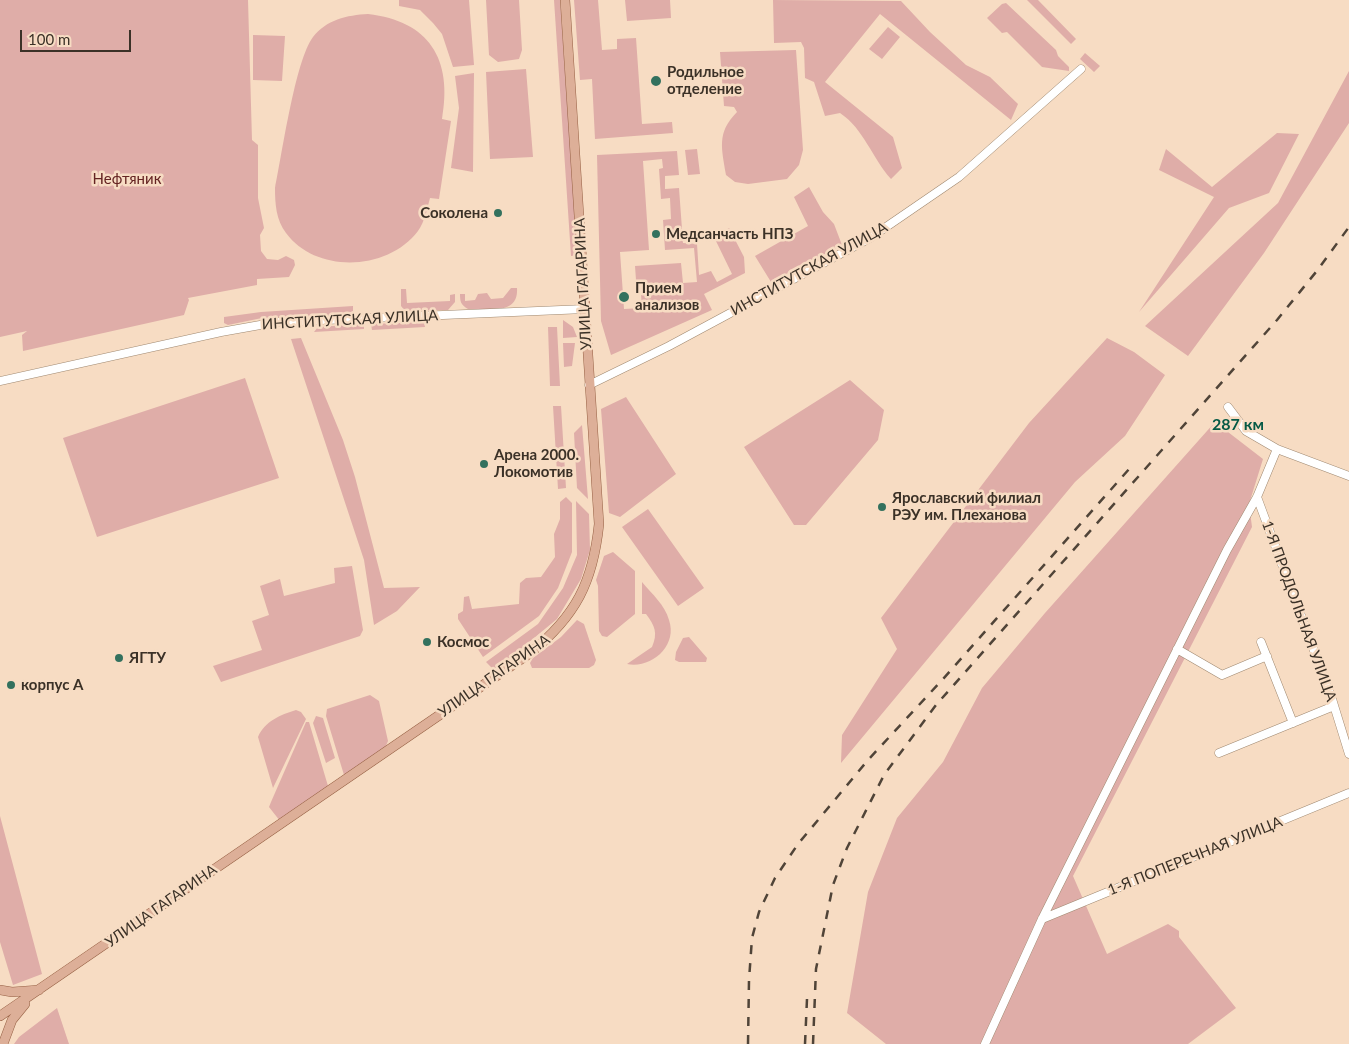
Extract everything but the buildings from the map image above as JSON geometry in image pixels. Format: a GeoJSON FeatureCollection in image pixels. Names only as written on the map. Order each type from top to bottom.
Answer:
{"type":"FeatureCollection","features":[{"type":"Feature","properties":{"kind":"main road","name":"УЛИЦА ГАГАРИНА"},"geometry":{"type":"LineString","coordinates":[[0,1016],[530,653],[566,620],[587,582],[597,544],[599,524],[565,0]]}},
{"type":"Feature","properties":{"kind":"main road"},"geometry":{"type":"LineString","coordinates":[[0,990],[12,992],[40,990]]}},
{"type":"Feature","properties":{"kind":"main road"},"geometry":{"type":"LineString","coordinates":[[3,1044],[12,1020],[40,990]]}},
{"type":"Feature","properties":{"kind":"street","name":"ИНСТИТУТСКАЯ УЛИЦА"},"geometry":{"type":"LineString","coordinates":[[589,385],[677,341],[870,238],[960,177],[1081,69]]}},
{"type":"Feature","properties":{"kind":"street","name":"ИНСТИТУТСКАЯ УЛИЦА"},"geometry":{"type":"LineString","coordinates":[[0,381],[241,328],[277,322],[585,309]]}},
{"type":"Feature","properties":{"kind":"street"},"geometry":{"type":"LineString","coordinates":[[1228,407],[1246,431],[1277,449],[1349,476]]}},
{"type":"Feature","properties":{"kind":"street"},"geometry":{"type":"LineString","coordinates":[[985,1044],[1042,919],[1227,550],[1258,497],[1277,449]]}},
{"type":"Feature","properties":{"kind":"street","name":"1-Я ПРОДОЛЬНАЯ УЛИЦА"},"geometry":{"type":"LineString","coordinates":[[1258,497],[1334,706],[1349,754]]}},
{"type":"Feature","properties":{"kind":"street"},"geometry":{"type":"LineString","coordinates":[[1261,642],[1293,723]]}},
{"type":"Feature","properties":{"kind":"street"},"geometry":{"type":"LineString","coordinates":[[1177,649],[1222,675],[1267,656]]}},
{"type":"Feature","properties":{"kind":"street"},"geometry":{"type":"LineString","coordinates":[[1219,753],[1334,706]]}},
{"type":"Feature","properties":{"kind":"street","name":"1-Я ПОПЕРЕЧНАЯ УЛИЦА"},"geometry":{"type":"LineString","coordinates":[[1042,919],[1349,793]]}},
{"type":"Feature","properties":{"kind":"green space","name":"Нефтяник"},"geometry":{"type":"Polygon","coordinates":[[[0,0],[248,0],[252,140],[258,145],[258,198],[264,228],[260,235],[261,251],[267,259],[278,260],[286,256],[294,260],[295,265],[289,277],[257,279],[257,285],[188,298],[184,315],[23,351],[22,335],[27,331],[0,337],[0,0]]]}},
{"type":"Feature","properties":{"kind":"green space"},"geometry":{"type":"Polygon","coordinates":[[[399,0],[469,0],[474,65],[453,67],[442,34],[420,10],[399,6],[399,0]]]}},
{"type":"Feature","properties":{"kind":"green space"},"geometry":{"type":"Polygon","coordinates":[[[486,0],[519,0],[522,50],[519,59],[498,62],[489,55],[486,0]]]}},
{"type":"Feature","properties":{"kind":"green space"},"geometry":{"type":"Polygon","coordinates":[[[554,0],[560,0],[578,255],[571,256],[554,0]]]}},
{"type":"Feature","properties":{"kind":"green space"},"geometry":{"type":"Polygon","coordinates":[[[574,0],[598,0],[602,50],[617,49],[617,39],[636,38],[642,124],[672,122],[673,133],[595,139],[592,79],[580,80],[574,0]]]}},
{"type":"Feature","properties":{"kind":"green space"},"geometry":{"type":"Polygon","coordinates":[[[625,0],[670,0],[671,18],[627,21],[625,0]]]}},
{"type":"Feature","properties":{"kind":"green space"},"geometry":{"type":"Polygon","coordinates":[[[773,0],[901,1],[930,32],[966,65],[990,77],[1018,104],[1011,120],[880,14],[825,82],[893,137],[902,168],[891,179],[862,135],[848,120],[840,113],[825,116],[814,82],[805,78],[804,48],[801,42],[774,43],[773,0]]]}},
{"type":"Feature","properties":{"kind":"green space"},"geometry":{"type":"Polygon","coordinates":[[[1027,0],[1038,0],[1076,39],[1071,44],[1027,0]]]}},
{"type":"Feature","properties":{"kind":"green space"},"geometry":{"type":"Polygon","coordinates":[[[1006,3],[1056,50],[1058,56],[1069,67],[1069,71],[1042,67],[1007,32],[1002,33],[987,18],[1002,4],[1006,3]]]}},
{"type":"Feature","properties":{"kind":"green space"},"geometry":{"type":"Polygon","coordinates":[[[368,14],[389,18],[407,25],[421,34],[432,47],[440,61],[444,78],[442,119],[451,121],[439,199],[430,198],[424,219],[418,231],[405,244],[389,254],[371,260],[333,261],[315,256],[299,246],[286,233],[278,217],[275,188],[295,87],[306,49],[313,37],[324,26],[345,17],[368,14]]]}},
{"type":"Feature","properties":{"kind":"green space"},"geometry":{"type":"Polygon","coordinates":[[[888,27],[900,37],[882,59],[869,49],[888,27]]]}},
{"type":"Feature","properties":{"kind":"green space"},"geometry":{"type":"Polygon","coordinates":[[[253,35],[285,36],[282,81],[253,80],[253,35]]]}},
{"type":"Feature","properties":{"kind":"green space"},"geometry":{"type":"Polygon","coordinates":[[[796,50],[803,150],[799,165],[787,179],[748,184],[735,182],[726,175],[722,142],[726,127],[737,112],[734,107],[724,106],[720,52],[796,50]]]}},
{"type":"Feature","properties":{"kind":"green space"},"geometry":{"type":"Polygon","coordinates":[[[1085,53],[1100,66],[1094,72],[1080,59],[1085,53]]]}},
{"type":"Feature","properties":{"kind":"green space"},"geometry":{"type":"Polygon","coordinates":[[[526,69],[533,157],[490,159],[486,72],[526,69]]]}},
{"type":"Feature","properties":{"kind":"green space"},"geometry":{"type":"Polygon","coordinates":[[[1349,71],[1349,123],[1264,253],[1188,356],[1145,326],[1278,203],[1349,71]]]}},
{"type":"Feature","properties":{"kind":"green space"},"geometry":{"type":"Polygon","coordinates":[[[474,73],[473,172],[451,168],[459,108],[455,76],[474,73]]]}},
{"type":"Feature","properties":{"kind":"green space"},"geometry":{"type":"Polygon","coordinates":[[[1277,133],[1299,134],[1269,193],[1229,208],[1139,312],[1214,197],[1159,170],[1166,149],[1212,187],[1277,133]]]}},
{"type":"Feature","properties":{"kind":"green space"},"geometry":{"type":"Polygon","coordinates":[[[697,149],[700,174],[688,175],[685,150],[697,149]]]}},
{"type":"Feature","properties":{"kind":"green space"},"geometry":{"type":"Polygon","coordinates":[[[677,151],[679,175],[665,176],[665,189],[679,188],[683,243],[697,244],[699,275],[711,271],[717,282],[732,274],[714,237],[729,228],[744,257],[745,273],[704,294],[712,310],[611,355],[601,321],[597,155],[677,151]],[[662,159],[643,161],[649,250],[620,252],[624,309],[642,308],[641,294],[637,294],[635,266],[681,263],[683,283],[697,282],[694,248],[665,250],[663,220],[671,219],[670,198],[661,199],[659,169],[663,168],[662,159]]]}},
{"type":"Feature","properties":{"kind":"green space"},"geometry":{"type":"Polygon","coordinates":[[[809,187],[823,212],[834,224],[842,245],[771,282],[755,256],[808,226],[794,197],[809,187]]]}},
{"type":"Feature","properties":{"kind":"green space"},"geometry":{"type":"Polygon","coordinates":[[[511,288],[517,288],[516,297],[513,303],[507,307],[500,309],[468,309],[462,305],[460,294],[465,294],[465,301],[475,300],[478,294],[487,293],[491,299],[503,298],[511,288]]]}},
{"type":"Feature","properties":{"kind":"green space"},"geometry":{"type":"Polygon","coordinates":[[[401,289],[406,289],[407,303],[450,301],[450,295],[455,294],[455,302],[448,310],[405,311],[401,306],[401,289]]]}},
{"type":"Feature","properties":{"kind":"green space"},"geometry":{"type":"Polygon","coordinates":[[[353,306],[353,311],[348,314],[262,318],[228,325],[224,323],[224,317],[261,312],[353,306]]]}},
{"type":"Feature","properties":{"kind":"green space"},"geometry":{"type":"Polygon","coordinates":[[[563,320],[573,327],[577,337],[563,338],[563,320]]]}},
{"type":"Feature","properties":{"kind":"green space"},"geometry":{"type":"Polygon","coordinates":[[[424,322],[425,327],[372,330],[371,324],[424,322]]]}},
{"type":"Feature","properties":{"kind":"green space"},"geometry":{"type":"Polygon","coordinates":[[[364,324],[364,329],[314,332],[318,327],[364,324]]]}},
{"type":"Feature","properties":{"kind":"green space"},"geometry":{"type":"Polygon","coordinates":[[[548,327],[557,327],[560,386],[550,386],[548,327]]]}},
{"type":"Feature","properties":{"kind":"green space"},"geometry":{"type":"Polygon","coordinates":[[[301,338],[343,440],[355,477],[384,588],[420,587],[397,611],[374,625],[364,560],[291,339],[301,338]]]}},
{"type":"Feature","properties":{"kind":"green space"},"geometry":{"type":"Polygon","coordinates":[[[1107,338],[1134,352],[1165,375],[1125,436],[1075,482],[841,763],[842,735],[897,649],[881,618],[1029,423],[1107,338]]]}},
{"type":"Feature","properties":{"kind":"green space"},"geometry":{"type":"Polygon","coordinates":[[[563,343],[575,343],[572,366],[564,367],[563,343]]]}},
{"type":"Feature","properties":{"kind":"green space"},"geometry":{"type":"Polygon","coordinates":[[[245,378],[279,478],[97,537],[63,438],[245,378]]]}},
{"type":"Feature","properties":{"kind":"green space"},"geometry":{"type":"Polygon","coordinates":[[[850,380],[884,410],[878,440],[806,525],[794,525],[744,447],[850,380]]]}},
{"type":"Feature","properties":{"kind":"green space"},"geometry":{"type":"Polygon","coordinates":[[[626,397],[676,474],[620,517],[609,513],[601,409],[626,397]]]}},
{"type":"Feature","properties":{"kind":"green space"},"geometry":{"type":"Polygon","coordinates":[[[553,406],[561,406],[566,488],[558,489],[553,406]]]}},
{"type":"Feature","properties":{"kind":"green space"},"geometry":{"type":"Polygon","coordinates":[[[1215,422],[1263,459],[1249,504],[1252,527],[1073,876],[1107,954],[1168,924],[1179,931],[1179,937],[1236,1008],[1188,1044],[886,1044],[847,1013],[868,892],[897,818],[943,762],[982,688],[1045,613],[1215,422]]]}},
{"type":"Feature","properties":{"kind":"green space"},"geometry":{"type":"Polygon","coordinates":[[[582,425],[588,499],[577,488],[574,433],[582,425]]]}},
{"type":"Feature","properties":{"kind":"green space"},"geometry":{"type":"Polygon","coordinates":[[[566,497],[572,503],[572,552],[558,588],[539,616],[483,657],[458,619],[458,614],[463,611],[464,597],[469,596],[472,609],[519,604],[520,583],[526,578],[541,577],[555,557],[554,534],[560,519],[560,502],[566,497]]]}},
{"type":"Feature","properties":{"kind":"green space"},"geometry":{"type":"Polygon","coordinates":[[[576,501],[589,514],[590,550],[581,579],[557,619],[505,662],[497,668],[492,668],[486,662],[538,624],[563,588],[577,555],[576,501]]]}},
{"type":"Feature","properties":{"kind":"green space"},"geometry":{"type":"Polygon","coordinates":[[[648,509],[704,588],[678,606],[622,527],[648,509]]]}},
{"type":"Feature","properties":{"kind":"green space"},"geometry":{"type":"Polygon","coordinates":[[[613,552],[635,571],[635,614],[607,637],[602,636],[599,631],[598,586],[596,580],[604,556],[613,552]]]}},
{"type":"Feature","properties":{"kind":"green space"},"geometry":{"type":"Polygon","coordinates":[[[352,566],[363,630],[360,636],[221,682],[213,666],[262,650],[252,621],[269,615],[260,586],[280,579],[284,596],[335,583],[334,568],[352,566]]]}},
{"type":"Feature","properties":{"kind":"green space"},"geometry":{"type":"Polygon","coordinates":[[[642,582],[658,600],[667,615],[671,630],[670,639],[666,647],[653,659],[636,665],[627,664],[652,647],[655,638],[652,622],[646,614],[642,614],[642,582]]]}},
{"type":"Feature","properties":{"kind":"green space"},"geometry":{"type":"Polygon","coordinates":[[[577,620],[584,624],[596,660],[594,665],[589,668],[532,668],[530,663],[533,658],[561,637],[577,620]]]}},
{"type":"Feature","properties":{"kind":"green space"},"geometry":{"type":"Polygon","coordinates":[[[689,637],[707,658],[706,662],[679,662],[675,660],[676,652],[683,638],[689,637]]]}},
{"type":"Feature","properties":{"kind":"green space"},"geometry":{"type":"Polygon","coordinates":[[[370,695],[379,701],[388,741],[385,748],[344,775],[326,716],[327,709],[370,695]]]}},
{"type":"Feature","properties":{"kind":"green space"},"geometry":{"type":"Polygon","coordinates":[[[296,710],[301,712],[306,719],[273,788],[258,737],[269,723],[296,710]]]}},
{"type":"Feature","properties":{"kind":"green space"},"geometry":{"type":"Polygon","coordinates":[[[316,716],[323,718],[335,758],[326,763],[313,723],[316,716]]]}},
{"type":"Feature","properties":{"kind":"green space"},"geometry":{"type":"Polygon","coordinates":[[[306,722],[309,722],[328,786],[280,821],[269,807],[306,722]]]}},
{"type":"Feature","properties":{"kind":"green space"},"geometry":{"type":"Polygon","coordinates":[[[0,816],[42,974],[13,985],[0,942],[0,816]]]}},
{"type":"Feature","properties":{"kind":"green space"},"geometry":{"type":"Polygon","coordinates":[[[57,1008],[69,1044],[14,1044],[19,1037],[57,1008]]]}},
{"type":"Feature","properties":{"kind":"railway"},"geometry":{"type":"LineString","coordinates":[[813,1044],[816,969],[833,885],[847,848],[884,775],[936,705],[1277,320],[1349,227]]}},
{"type":"Feature","properties":{"kind":"railway"},"geometry":{"type":"LineString","coordinates":[[748,1044],[752,938],[759,912],[775,878],[798,844],[868,760],[943,679],[1130,468]]}},
{"type":"Feature","properties":{"kind":"railway"},"geometry":{"type":"LineString","coordinates":[[805,1044],[807,999]]}},
{"type":"Feature","properties":{"kind":"place","name":"Родильное отделение"},"geometry":{"type":"Point","coordinates":[656,81]}},
{"type":"Feature","properties":{"kind":"place","name":"Соколена"},"geometry":{"type":"Point","coordinates":[498,213]}},
{"type":"Feature","properties":{"kind":"place","name":"Медсанчасть НПЗ"},"geometry":{"type":"Point","coordinates":[656,234]}},
{"type":"Feature","properties":{"kind":"place","name":"Прием анализов"},"geometry":{"type":"Point","coordinates":[624,297]}},
{"type":"Feature","properties":{"kind":"place","name":"Арена 2000. Локомотив"},"geometry":{"type":"Point","coordinates":[484,464]}},
{"type":"Feature","properties":{"kind":"place","name":"Ярославский филиал РЭУ им. Плеханова"},"geometry":{"type":"Point","coordinates":[882,507]}},
{"type":"Feature","properties":{"kind":"place","name":"Космос"},"geometry":{"type":"Point","coordinates":[427,642]}},
{"type":"Feature","properties":{"kind":"place","name":"ЯГТУ"},"geometry":{"type":"Point","coordinates":[119,658]}},
{"type":"Feature","properties":{"kind":"place","name":"корпус А"},"geometry":{"type":"Point","coordinates":[11,685]}},
{"type":"Feature","properties":{"kind":"district","name":"287 км"},"geometry":{"type":"Point","coordinates":[1238,425]}}]}
